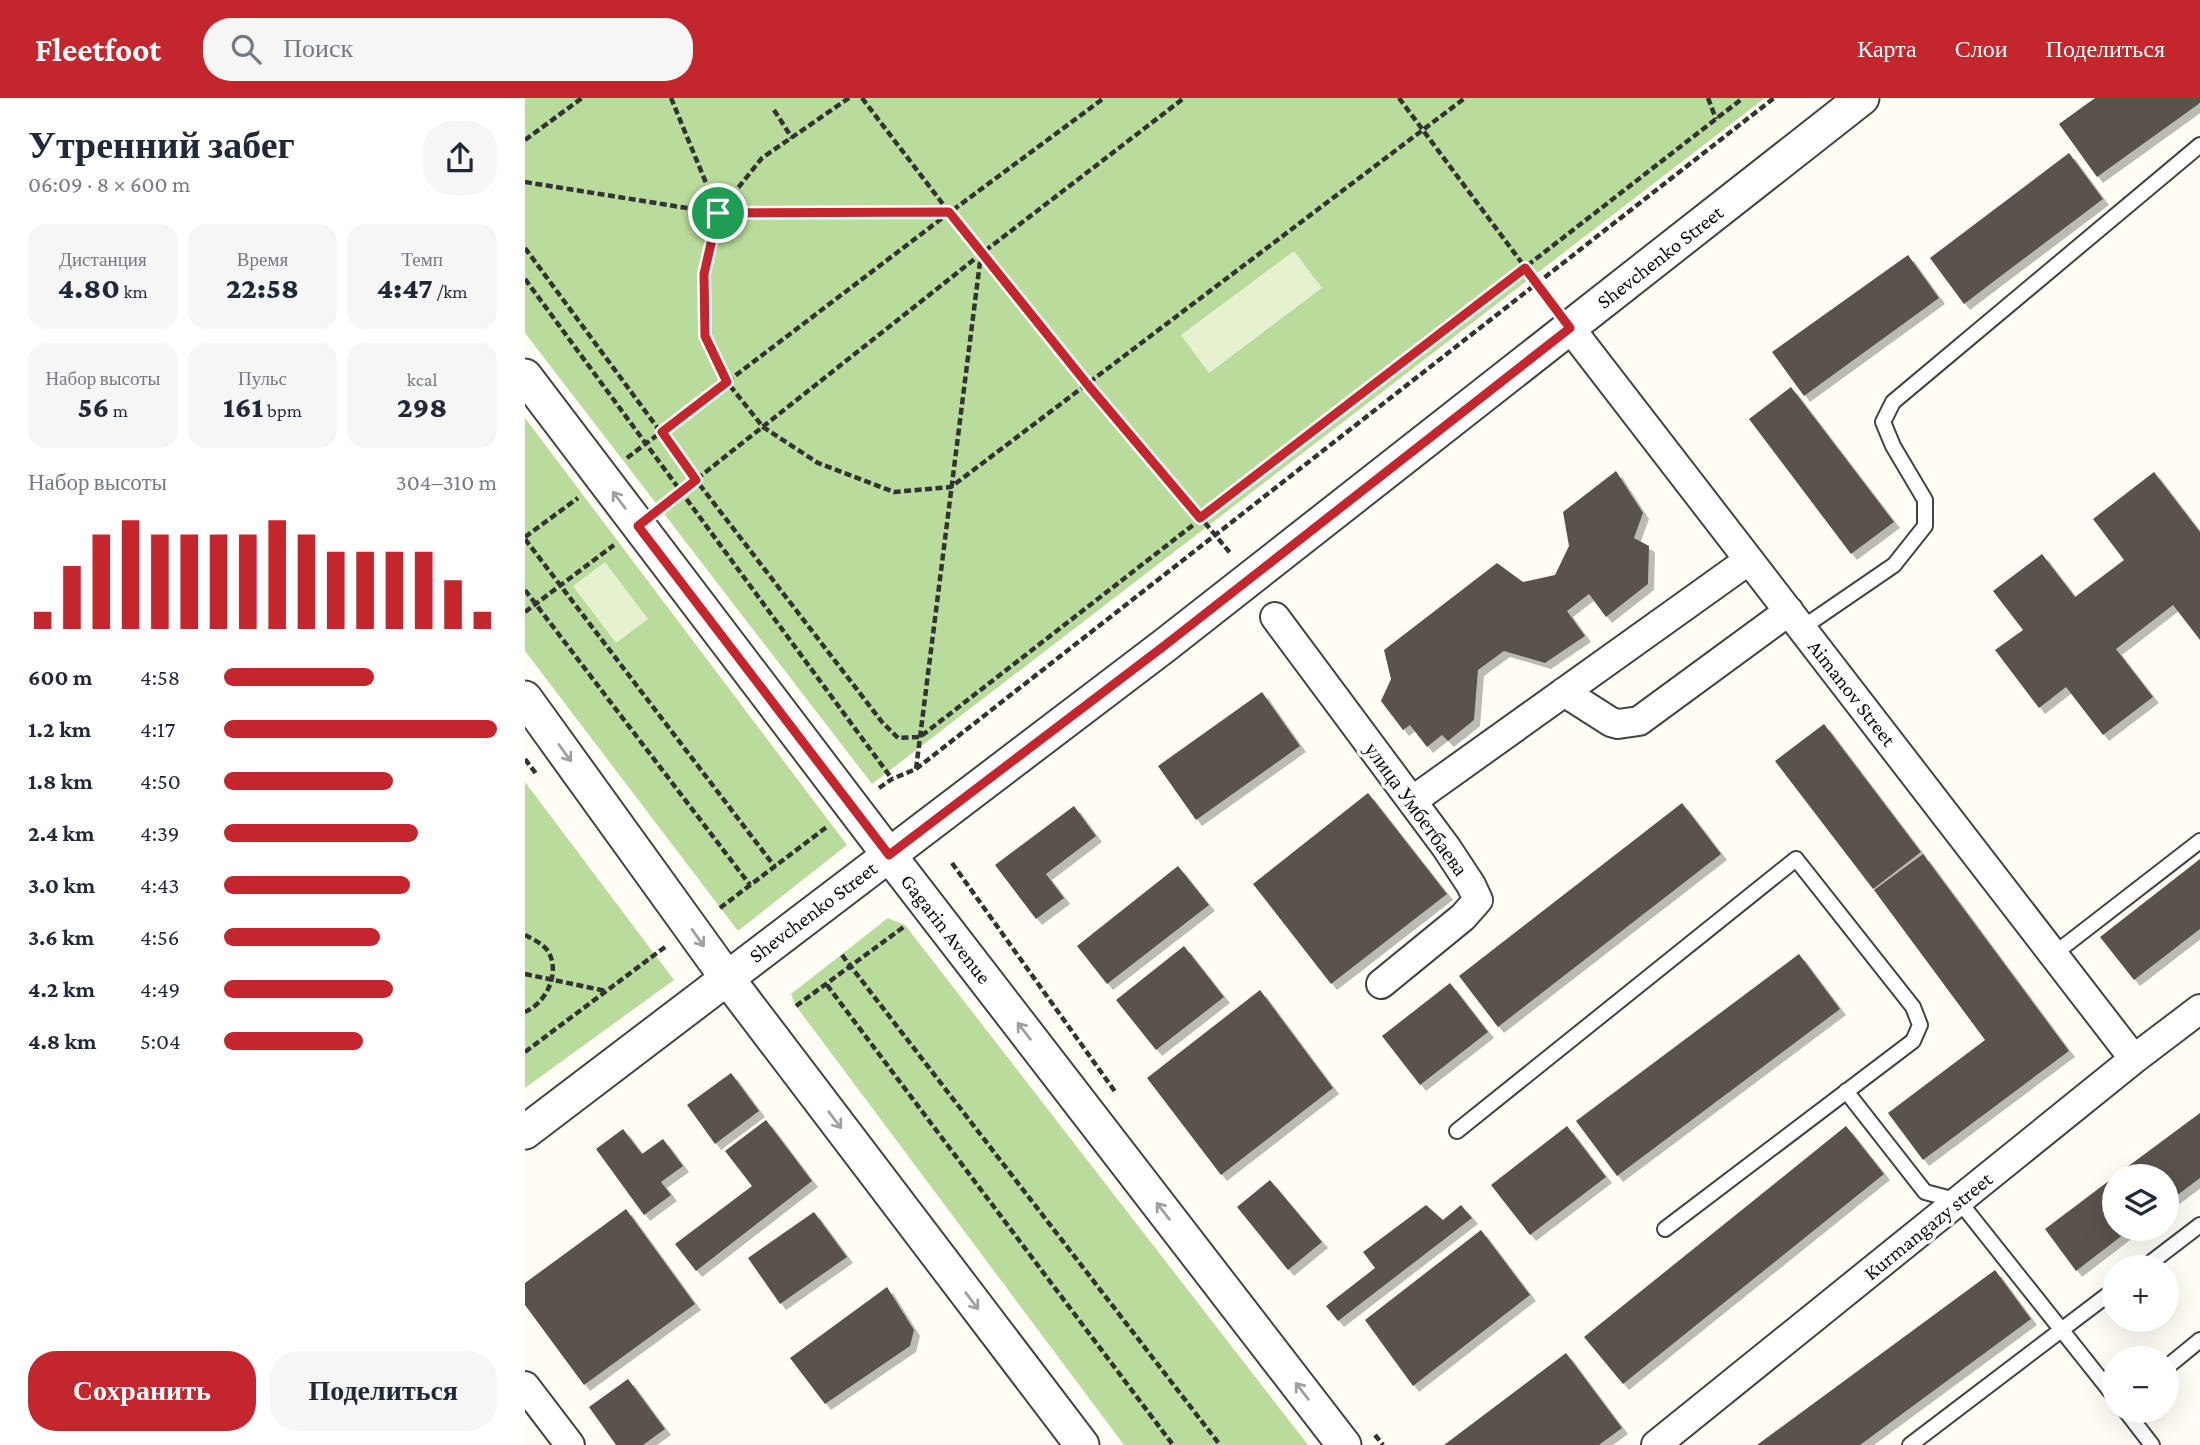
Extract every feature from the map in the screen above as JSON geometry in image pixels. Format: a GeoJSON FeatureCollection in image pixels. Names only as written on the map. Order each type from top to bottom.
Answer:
{"type":"FeatureCollection","features":[{"type":"Feature","properties":{"kind":"street","name":"Shevchenko Street"},"geometry":{"type":"LineString","coordinates":[[525,1132],[1164,646],[1862,98]]}},
{"type":"Feature","properties":{"kind":"street","name":"Aimanov Street"},"geometry":{"type":"LineString","coordinates":[[1570,328],[2134,1059]]}},
{"type":"Feature","properties":{"kind":"street","name":"Gagarin Avenue"},"geometry":{"type":"LineString","coordinates":[[525,376],[592,486],[628,534],[889,855],[1344,1445]]}},
{"type":"Feature","properties":{"kind":"street"},"geometry":{"type":"LineString","coordinates":[[1412,801],[1749,560]]}},
{"type":"Feature","properties":{"kind":"street","name":"улица Умбетбаева"},"geometry":{"type":"LineString","coordinates":[[1275,617],[1412,801],[1478,900],[1464,917],[1381,984]]}},
{"type":"Feature","properties":{"kind":"street"},"geometry":{"type":"LineString","coordinates":[[1564,692],[1611,722],[1618,724],[1639,721],[1795,620]]}},
{"type":"Feature","properties":{"kind":"street"},"geometry":{"type":"LineString","coordinates":[[525,698],[727,978],[1081,1445]]}},
{"type":"Feature","properties":{"kind":"street","name":"Kurmangazy street"},"geometry":{"type":"LineString","coordinates":[[1657,1445],[2134,1059],[2200,1009]]}},
{"type":"Feature","properties":{"kind":"street"},"geometry":{"type":"LineString","coordinates":[[525,1386],[570,1445]]}},
{"type":"Feature","properties":{"kind":"lane"},"geometry":{"type":"LineString","coordinates":[[1795,620],[1894,565],[1925,526],[1925,500],[1882,422],[1892,402],[2200,145]]}},
{"type":"Feature","properties":{"kind":"lane"},"geometry":{"type":"LineString","coordinates":[[2054,954],[2200,841]]}},
{"type":"Feature","properties":{"kind":"lane"},"geometry":{"type":"LineString","coordinates":[[1457,1131],[1796,859],[1913,1007],[1920,1025],[1913,1041],[1665,1229]]}},
{"type":"Feature","properties":{"kind":"lane"},"geometry":{"type":"LineString","coordinates":[[1846,1091],[1925,1192],[1959,1201],[2102,1381]]}},
{"type":"Feature","properties":{"kind":"lane"},"geometry":{"type":"LineString","coordinates":[[2161,1255],[2200,1225]]}},
{"type":"Feature","properties":{"kind":"lane"},"geometry":{"type":"LineString","coordinates":[[1910,1445],[2102,1299]]}},
{"type":"Feature","properties":{"kind":"lane"},"geometry":{"type":"LineString","coordinates":[[2179,1357],[2200,1340]]}},
{"type":"Feature","properties":{"kind":"lane"},"geometry":{"type":"LineString","coordinates":[[2136,1423],[2152,1445]]}},
{"type":"Feature","properties":{"kind":"path"},"geometry":{"type":"LineString","coordinates":[[525,140],[582,98]]}},
{"type":"Feature","properties":{"kind":"path"},"geometry":{"type":"LineString","coordinates":[[671,98],[718,213]]}},
{"type":"Feature","properties":{"kind":"path"},"geometry":{"type":"LineString","coordinates":[[849,98],[762,158],[718,213],[704,274],[705,336],[727,382],[763,427],[818,463],[894,492],[951,487],[1465,98]]}},
{"type":"Feature","properties":{"kind":"path"},"geometry":{"type":"LineString","coordinates":[[862,98],[981,254],[1232,555]]}},
{"type":"Feature","properties":{"kind":"path"},"geometry":{"type":"LineString","coordinates":[[775,867],[525,538],[949,212],[1104,98]]}},
{"type":"Feature","properties":{"kind":"path"},"geometry":{"type":"LineString","coordinates":[[525,612],[1184,98]]}},
{"type":"Feature","properties":{"kind":"path"},"geometry":{"type":"LineString","coordinates":[[1399,98],[1570,328]]}},
{"type":"Feature","properties":{"kind":"path"},"geometry":{"type":"LineString","coordinates":[[1708,98],[1716,119]]}},
{"type":"Feature","properties":{"kind":"path"},"geometry":{"type":"LineString","coordinates":[[525,247],[696,480],[882,722],[898,738],[920,737],[1743,98]]}},
{"type":"Feature","properties":{"kind":"path"},"geometry":{"type":"LineString","coordinates":[[878,789],[892,779],[916,769],[1774,98]]}},
{"type":"Feature","properties":{"kind":"path"},"geometry":{"type":"LineString","coordinates":[[774,110],[792,138]]}},
{"type":"Feature","properties":{"kind":"path"},"geometry":{"type":"LineString","coordinates":[[525,182],[718,213],[949,212]]}},
{"type":"Feature","properties":{"kind":"path"},"geometry":{"type":"LineString","coordinates":[[916,769],[981,254]]}},
{"type":"Feature","properties":{"kind":"path"},"geometry":{"type":"LineString","coordinates":[[525,279],[892,779]]}},
{"type":"Feature","properties":{"kind":"path"},"geometry":{"type":"LineString","coordinates":[[525,590],[750,885]]}},
{"type":"Feature","properties":{"kind":"path"},"geometry":{"type":"LineString","coordinates":[[525,759],[541,781]]}},
{"type":"Feature","properties":{"kind":"path"},"geometry":{"type":"LineString","coordinates":[[720,908],[831,824]]}},
{"type":"Feature","properties":{"kind":"path"},"geometry":{"type":"LineString","coordinates":[[796,1006],[905,925]]}},
{"type":"Feature","properties":{"kind":"path"},"geometry":{"type":"LineString","coordinates":[[525,935],[547,948],[552,960],[553,980],[536,1008],[525,1012]]}},
{"type":"Feature","properties":{"kind":"path"},"geometry":{"type":"LineString","coordinates":[[525,1052],[665,947],[657,936]]}},
{"type":"Feature","properties":{"kind":"path"},"geometry":{"type":"LineString","coordinates":[[842,955],[1220,1445]]}},
{"type":"Feature","properties":{"kind":"path"},"geometry":{"type":"LineString","coordinates":[[525,974],[607,991]]}},
{"type":"Feature","properties":{"kind":"path"},"geometry":{"type":"LineString","coordinates":[[827,985],[1173,1445]]}},
{"type":"Feature","properties":{"kind":"green space"},"geometry":{"type":"Polygon","coordinates":[[[525,98],[1765,98],[872,784],[525,333],[525,98]]]}},
{"type":"Feature","properties":{"kind":"green space"},"geometry":{"type":"Polygon","coordinates":[[[1294,251],[1322,288],[1209,373],[1181,335],[1294,251]]]}},
{"type":"Feature","properties":{"kind":"green space"},"geometry":{"type":"Polygon","coordinates":[[[525,418],[847,845],[738,931],[525,651],[525,418]]]}},
{"type":"Feature","properties":{"kind":"green space"},"geometry":{"type":"Polygon","coordinates":[[[605,562],[648,619],[616,643],[573,586],[605,562]]]}},
{"type":"Feature","properties":{"kind":"green space"},"geometry":{"type":"Polygon","coordinates":[[[525,782],[674,980],[525,1088],[525,782]]]}},
{"type":"Feature","properties":{"kind":"green space"},"geometry":{"type":"Polygon","coordinates":[[[888,918],[905,925],[1308,1445],[1124,1445],[796,1006],[791,994],[888,918]]]}},
{"type":"Feature","properties":{"kind":"building"},"geometry":{"type":"Polygon","coordinates":[[[2095,98],[2200,98],[2200,103],[2097,177],[2059,124],[2095,98]]]}},
{"type":"Feature","properties":{"kind":"building"},"geometry":{"type":"Polygon","coordinates":[[[2069,153],[2103,199],[1964,304],[1930,258],[2069,153]]]}},
{"type":"Feature","properties":{"kind":"building"},"geometry":{"type":"Polygon","coordinates":[[[1908,255],[1939,298],[1804,396],[1772,352],[1908,255]]]}},
{"type":"Feature","properties":{"kind":"building"},"geometry":{"type":"Polygon","coordinates":[[[1791,387],[1894,522],[1851,554],[1749,419],[1791,387]]]}},
{"type":"Feature","properties":{"kind":"building"},"geometry":{"type":"Polygon","coordinates":[[[1616,471],[1643,513],[1634,538],[1649,546],[1648,584],[1606,617],[1589,594],[1567,611],[1585,636],[1545,663],[1504,651],[1478,670],[1474,720],[1448,741],[1442,735],[1427,747],[1410,725],[1403,730],[1381,701],[1391,679],[1384,650],[1497,563],[1523,582],[1555,575],[1569,546],[1563,512],[1616,471]]]}},
{"type":"Feature","properties":{"kind":"building"},"geometry":{"type":"Polygon","coordinates":[[[2154,472],[2200,532],[2200,640],[2173,605],[2116,649],[2153,697],[2103,735],[2066,687],[2039,708],[1995,650],[2023,630],[1993,591],[2042,554],[2075,597],[2124,560],[2093,519],[2154,472]]]}},
{"type":"Feature","properties":{"kind":"building"},"geometry":{"type":"Polygon","coordinates":[[[1262,692],[1300,746],[1196,820],[1158,766],[1262,692]]]}},
{"type":"Feature","properties":{"kind":"building"},"geometry":{"type":"Polygon","coordinates":[[[1824,724],[1921,852],[1873,889],[1775,761],[1824,724]]]}},
{"type":"Feature","properties":{"kind":"building"},"geometry":{"type":"Polygon","coordinates":[[[1368,793],[1447,894],[1331,984],[1253,884],[1368,793]]]}},
{"type":"Feature","properties":{"kind":"building"},"geometry":{"type":"Polygon","coordinates":[[[1682,803],[1721,854],[1498,1027],[1459,976],[1682,803]]]}},
{"type":"Feature","properties":{"kind":"building"},"geometry":{"type":"Polygon","coordinates":[[[1074,806],[1096,836],[1046,874],[1064,898],[1036,919],[995,865],[1074,806]]]}},
{"type":"Feature","properties":{"kind":"building"},"geometry":{"type":"Polygon","coordinates":[[[1923,854],[2069,1051],[1923,1160],[1888,1113],[1985,1040],[1874,890],[1923,854]]]}},
{"type":"Feature","properties":{"kind":"building"},"geometry":{"type":"Polygon","coordinates":[[[2200,859],[2200,929],[2134,980],[2100,937],[2200,859]]]}},
{"type":"Feature","properties":{"kind":"building"},"geometry":{"type":"Polygon","coordinates":[[[1178,866],[1209,905],[1107,984],[1077,946],[1178,866]]]}},
{"type":"Feature","properties":{"kind":"building"},"geometry":{"type":"Polygon","coordinates":[[[1184,946],[1224,997],[1156,1050],[1116,1000],[1184,946]]]}},
{"type":"Feature","properties":{"kind":"building"},"geometry":{"type":"Polygon","coordinates":[[[1799,954],[1840,1009],[1617,1176],[1576,1121],[1799,954]]]}},
{"type":"Feature","properties":{"kind":"building"},"geometry":{"type":"Polygon","coordinates":[[[1450,983],[1488,1032],[1420,1085],[1382,1036],[1450,983]]]}},
{"type":"Feature","properties":{"kind":"building"},"geometry":{"type":"Polygon","coordinates":[[[1260,990],[1333,1088],[1221,1175],[1147,1078],[1260,990]]]}},
{"type":"Feature","properties":{"kind":"building"},"geometry":{"type":"Polygon","coordinates":[[[731,1073],[759,1111],[715,1144],[687,1105],[731,1073]]]}},
{"type":"Feature","properties":{"kind":"building"},"geometry":{"type":"Polygon","coordinates":[[[2200,1113],[2200,1178],[2179,1194],[2179,1164],[2131,1164],[2200,1113]]]}},
{"type":"Feature","properties":{"kind":"building"},"geometry":{"type":"Polygon","coordinates":[[[766,1120],[812,1181],[696,1271],[675,1244],[752,1186],[725,1151],[766,1120]]]}},
{"type":"Feature","properties":{"kind":"building"},"geometry":{"type":"Polygon","coordinates":[[[1567,1126],[1606,1177],[1530,1235],[1491,1185],[1567,1126]]]}},
{"type":"Feature","properties":{"kind":"building"},"geometry":{"type":"Polygon","coordinates":[[[1846,1126],[1884,1174],[1623,1384],[1584,1337],[1846,1126]]]}},
{"type":"Feature","properties":{"kind":"building"},"geometry":{"type":"Polygon","coordinates":[[[623,1129],[642,1154],[663,1139],[683,1166],[661,1182],[671,1195],[644,1215],[596,1149],[623,1129]]]}},
{"type":"Feature","properties":{"kind":"building"},"geometry":{"type":"Polygon","coordinates":[[[1270,1180],[1322,1242],[1288,1270],[1237,1207],[1270,1180]]]}},
{"type":"Feature","properties":{"kind":"building"},"geometry":{"type":"Polygon","coordinates":[[[2102,1186],[2102,1241],[2115,1241],[2076,1271],[2045,1229],[2102,1186]]]}},
{"type":"Feature","properties":{"kind":"building"},"geometry":{"type":"Polygon","coordinates":[[[1426,1205],[1443,1220],[1461,1205],[1472,1218],[1338,1321],[1326,1306],[1375,1268],[1363,1252],[1426,1205]]]}},
{"type":"Feature","properties":{"kind":"building"},"geometry":{"type":"Polygon","coordinates":[[[626,1209],[695,1304],[584,1385],[525,1305],[525,1283],[626,1209]]]}},
{"type":"Feature","properties":{"kind":"building"},"geometry":{"type":"Polygon","coordinates":[[[814,1212],[847,1257],[780,1304],[748,1258],[814,1212]]]}},
{"type":"Feature","properties":{"kind":"building"},"geometry":{"type":"Polygon","coordinates":[[[1481,1230],[1530,1295],[1413,1386],[1365,1320],[1481,1230]]]}},
{"type":"Feature","properties":{"kind":"building"},"geometry":{"type":"Polygon","coordinates":[[[1995,1270],[2031,1319],[1860,1445],[1757,1445],[1995,1270]]]}},
{"type":"Feature","properties":{"kind":"building"},"geometry":{"type":"Polygon","coordinates":[[[887,1287],[914,1330],[910,1346],[825,1404],[790,1358],[887,1287]]]}},
{"type":"Feature","properties":{"kind":"building"},"geometry":{"type":"Polygon","coordinates":[[[1566,1353],[1622,1428],[1599,1445],[1444,1445],[1566,1353]]]}},
{"type":"Feature","properties":{"kind":"building"},"geometry":{"type":"Polygon","coordinates":[[[628,1379],[665,1429],[643,1445],[616,1445],[589,1407],[628,1379]]]}},
{"type":"Feature","properties":{"kind":"route"},"geometry":{"type":"LineString","coordinates":[[949,212],[1087,384],[1200,518],[1525,268],[1570,328],[1164,646],[889,855],[638,526],[696,480],[662,432],[727,382],[705,336],[704,274],[718,213],[949,212]]}}]}
